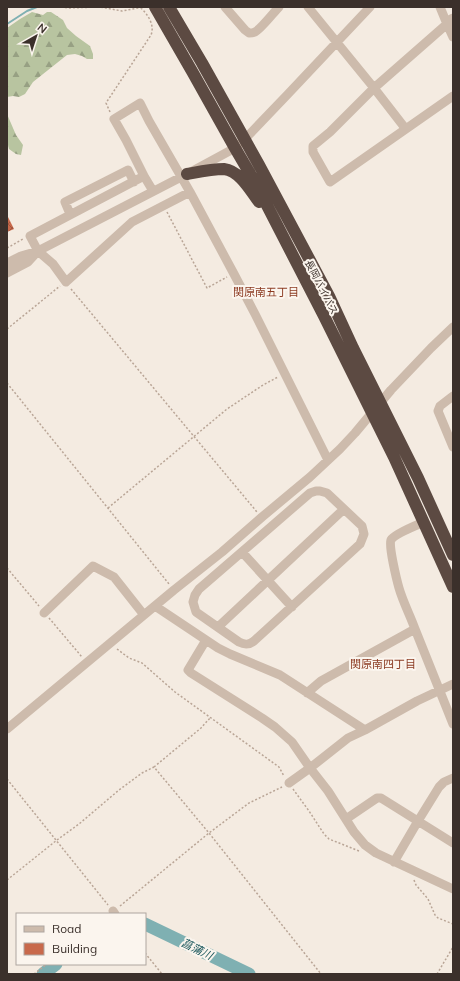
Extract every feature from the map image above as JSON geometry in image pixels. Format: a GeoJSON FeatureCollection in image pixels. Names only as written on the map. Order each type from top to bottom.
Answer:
{"type":"FeatureCollection","features":[{"type":"Feature","properties":{"kind":"highway","name":"長岡バイパス"},"geometry":{"type":"LineString","coordinates":[[155,7],[256,184],[282,234],[394,457],[453,587]]}},
{"type":"Feature","properties":{"kind":"highway","name":"長岡バイパス"},"geometry":{"type":"LineString","coordinates":[[169,7],[259,165],[329,296],[418,478],[453,555]]}},
{"type":"Feature","properties":{"kind":"highway"},"geometry":{"type":"LineString","coordinates":[[184,175],[223,169],[240,177],[282,234]]}},
{"type":"Feature","properties":{"kind":"street"},"geometry":{"type":"LineString","coordinates":[[225,7],[249,33],[256,32],[279,7]]}},
{"type":"Feature","properties":{"kind":"street"},"geometry":{"type":"LineString","coordinates":[[308,7],[405,128]]}},
{"type":"Feature","properties":{"kind":"street"},"geometry":{"type":"LineString","coordinates":[[7,263],[21,256],[38,252],[235,148],[370,7]]}},
{"type":"Feature","properties":{"kind":"street"},"geometry":{"type":"LineString","coordinates":[[440,7],[450,21],[453,37]]}},
{"type":"Feature","properties":{"kind":"street"},"geometry":{"type":"LineString","coordinates":[[450,21],[374,88],[330,132],[312,146],[313,152],[330,182],[405,128],[453,96]]}},
{"type":"Feature","properties":{"kind":"street"},"geometry":{"type":"LineString","coordinates":[[153,191],[114,119],[140,103],[149,121],[184,175],[190,192],[285,373],[328,460]]}},
{"type":"Feature","properties":{"kind":"street"},"geometry":{"type":"LineString","coordinates":[[70,214],[65,202],[128,170],[134,182]]}},
{"type":"Feature","properties":{"kind":"street"},"geometry":{"type":"LineString","coordinates":[[144,176],[30,236],[38,252],[53,264],[66,282],[132,222],[190,192]]}},
{"type":"Feature","properties":{"kind":"street"},"geometry":{"type":"LineString","coordinates":[[7,273],[28,262],[38,252]]}},
{"type":"Feature","properties":{"kind":"street"},"geometry":{"type":"LineString","coordinates":[[7,729],[310,478],[350,438],[401,379],[453,327]]}},
{"type":"Feature","properties":{"kind":"street"},"geometry":{"type":"LineString","coordinates":[[453,396],[440,406],[438,411],[453,447]]}},
{"type":"Feature","properties":{"kind":"street"},"geometry":{"type":"LineString","coordinates":[[316,491],[324,492],[344,508],[362,526],[364,530],[363,538],[360,544],[250,644],[243,644],[239,642],[196,612],[193,602],[199,589],[242,552],[310,493],[316,491]]}},
{"type":"Feature","properties":{"kind":"street"},"geometry":{"type":"LineString","coordinates":[[218,627],[344,508]]}},
{"type":"Feature","properties":{"kind":"street"},"geometry":{"type":"LineString","coordinates":[[424,522],[392,538],[390,541],[391,549],[399,589],[453,724]]}},
{"type":"Feature","properties":{"kind":"street"},"geometry":{"type":"LineString","coordinates":[[242,552],[292,607]]}},
{"type":"Feature","properties":{"kind":"street"},"geometry":{"type":"LineString","coordinates":[[44,613],[93,566],[114,577],[144,615]]}},
{"type":"Feature","properties":{"kind":"street"},"geometry":{"type":"LineString","coordinates":[[155,606],[230,654],[280,675],[365,730]]}},
{"type":"Feature","properties":{"kind":"street"},"geometry":{"type":"LineString","coordinates":[[307,693],[321,681],[415,629]]}},
{"type":"Feature","properties":{"kind":"street"},"geometry":{"type":"LineString","coordinates":[[206,640],[188,670],[262,718],[292,742],[328,791],[354,832],[365,845],[376,853],[453,889]]}},
{"type":"Feature","properties":{"kind":"street"},"geometry":{"type":"LineString","coordinates":[[289,783],[348,738],[417,701],[453,684]]}},
{"type":"Feature","properties":{"kind":"street"},"geometry":{"type":"LineString","coordinates":[[394,862],[441,784],[453,778]]}},
{"type":"Feature","properties":{"kind":"street"},"geometry":{"type":"LineString","coordinates":[[346,819],[379,797],[453,843]]}},
{"type":"Feature","properties":{"kind":"path"},"geometry":{"type":"LineString","coordinates":[[61,7],[100,7],[122,11],[142,7],[153,26],[151,35],[106,103],[114,119]]}},
{"type":"Feature","properties":{"kind":"path"},"geometry":{"type":"LineString","coordinates":[[164,206],[207,288],[234,274]]}},
{"type":"Feature","properties":{"kind":"path"},"geometry":{"type":"LineString","coordinates":[[7,248],[30,236]]}},
{"type":"Feature","properties":{"kind":"path"},"geometry":{"type":"LineString","coordinates":[[7,329],[66,282],[262,517]]}},
{"type":"Feature","properties":{"kind":"path"},"geometry":{"type":"LineString","coordinates":[[108,508],[227,409],[263,385],[285,373]]}},
{"type":"Feature","properties":{"kind":"path"},"geometry":{"type":"LineString","coordinates":[[7,383],[174,590]]}},
{"type":"Feature","properties":{"kind":"path"},"geometry":{"type":"LineString","coordinates":[[112,643],[118,650],[129,658],[142,663],[175,692],[278,767],[324,834],[329,839],[362,852]]}},
{"type":"Feature","properties":{"kind":"path"},"geometry":{"type":"LineString","coordinates":[[7,880],[79,824],[119,790],[142,773],[154,767],[201,728],[210,718]]}},
{"type":"Feature","properties":{"kind":"path"},"geometry":{"type":"LineString","coordinates":[[154,767],[209,833],[321,974]]}},
{"type":"Feature","properties":{"kind":"path"},"geometry":{"type":"LineString","coordinates":[[7,779],[114,913],[209,833],[250,803],[289,783]]}},
{"type":"Feature","properties":{"kind":"path"},"geometry":{"type":"LineString","coordinates":[[413,870],[413,879],[428,899],[435,915],[438,918],[453,924]]}},
{"type":"Feature","properties":{"kind":"path"},"geometry":{"type":"LineString","coordinates":[[437,974],[453,947]]}},
{"type":"Feature","properties":{"kind":"path"},"geometry":{"type":"LineString","coordinates":[[146,954],[162,974]]}},
{"type":"Feature","properties":{"kind":"path"},"geometry":{"type":"LineString","coordinates":[[34,974],[46,965]]}},
{"type":"Feature","properties":{"kind":"green space"},"geometry":{"type":"Polygon","coordinates":[[[32,12],[43,15],[47,12],[51,12],[63,20],[67,28],[90,46],[93,59],[87,59],[75,54],[67,55],[33,82],[25,94],[19,97],[7,97],[7,28],[32,12]]]}},
{"type":"Feature","properties":{"kind":"green space"},"geometry":{"type":"Polygon","coordinates":[[[7,114],[16,135],[23,145],[21,155],[16,154],[9,149],[7,141],[7,114]]]}},
{"type":"Feature","properties":{"kind":"building"},"geometry":{"type":"Polygon","coordinates":[[[7,215],[14,229],[7,232],[7,215]]]}},
{"type":"Feature","properties":{"kind":"waterway"},"geometry":{"type":"LineString","coordinates":[[7,24],[27,11],[37,7]]}},
{"type":"Feature","properties":{"kind":"waterway","name":"菖蒲川"},"geometry":{"type":"LineString","coordinates":[[146,924],[249,974]]}},
{"type":"Feature","properties":{"kind":"waterway","name":"菖蒲川"},"geometry":{"type":"LineString","coordinates":[[43,974],[55,965]]}},
{"type":"Feature","properties":{"kind":"district","name":"関原南五丁目"},"geometry":{"type":"Point","coordinates":[266,292]}},
{"type":"Feature","properties":{"kind":"district","name":"関原南四丁目"},"geometry":{"type":"Point","coordinates":[383,664]}}]}
